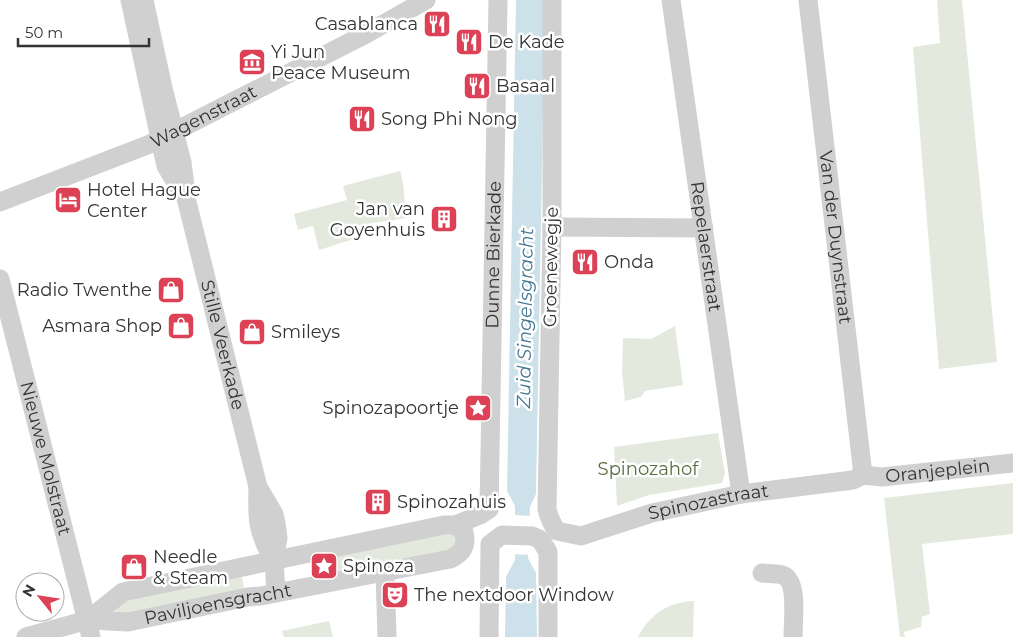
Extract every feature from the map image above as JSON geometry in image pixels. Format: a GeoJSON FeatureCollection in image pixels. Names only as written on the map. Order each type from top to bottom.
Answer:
{"type":"FeatureCollection","features":[{"type":"Feature","properties":{"kind":"street"},"geometry":{"type":"LineString","coordinates":[[130,0],[167,135]]}},
{"type":"Feature","properties":{"kind":"street"},"geometry":{"type":"LineString","coordinates":[[144,0],[163,88],[167,135]]}},
{"type":"Feature","properties":{"kind":"street","name":"Wagenstraat"},"geometry":{"type":"LineString","coordinates":[[0,202],[150,144],[366,34],[426,0]]}},
{"type":"Feature","properties":{"kind":"street","name":"Dunne Bierkade"},"geometry":{"type":"LineString","coordinates":[[489,509],[498,0]]}},
{"type":"Feature","properties":{"kind":"street","name":"Groenewegje"},"geometry":{"type":"LineString","coordinates":[[552,0],[552,227],[547,509],[549,520],[557,531]]}},
{"type":"Feature","properties":{"kind":"street","name":"Repelaerstraat"},"geometry":{"type":"LineString","coordinates":[[671,0],[741,494]]}},
{"type":"Feature","properties":{"kind":"street","name":"Van der Duynstraat"},"geometry":{"type":"LineString","coordinates":[[808,0],[863,475]]}},
{"type":"Feature","properties":{"kind":"street","name":"Stille Veerkade"},"geometry":{"type":"LineString","coordinates":[[167,135],[166,166],[187,202],[258,487],[274,514],[278,538],[274,560],[276,593]]}},
{"type":"Feature","properties":{"kind":"street"},"geometry":{"type":"LineString","coordinates":[[552,227],[704,228]]}},
{"type":"Feature","properties":{"kind":"street","name":"Nieuwe Molstraat"},"geometry":{"type":"LineString","coordinates":[[0,279],[90,629]]}},
{"type":"Feature","properties":{"kind":"street","name":"Oranjeplein"},"geometry":{"type":"LineString","coordinates":[[863,475],[882,477],[1013,463]]}},
{"type":"Feature","properties":{"kind":"street","name":"Spinozastraat"},"geometry":{"type":"LineString","coordinates":[[557,531],[581,536],[652,513],[741,494],[853,480],[863,475]]}},
{"type":"Feature","properties":{"kind":"street","name":"Paviljoensgracht"},"geometry":{"type":"LineString","coordinates":[[90,629],[124,592],[455,524],[480,515],[489,509]]}},
{"type":"Feature","properties":{"kind":"street","name":"Paviljoensgracht"},"geometry":{"type":"LineString","coordinates":[[26,637],[90,629],[450,559],[458,555],[466,544],[464,532],[455,524]]}},
{"type":"Feature","properties":{"kind":"street"},"geometry":{"type":"LineString","coordinates":[[489,637],[490,544],[502,535],[532,536],[539,539],[548,552],[548,637]]}},
{"type":"Feature","properties":{"kind":"street"},"geometry":{"type":"LineString","coordinates":[[385,572],[387,637]]}},
{"type":"Feature","properties":{"kind":"street"},"geometry":{"type":"LineString","coordinates":[[762,573],[782,575],[788,578],[791,585],[793,604],[793,637]]}},
{"type":"Feature","properties":{"kind":"green space"},"geometry":{"type":"Polygon","coordinates":[[[937,0],[962,0],[997,362],[939,369],[913,47],[940,43],[937,0]]]}},
{"type":"Feature","properties":{"kind":"green space"},"geometry":{"type":"Polygon","coordinates":[[[400,171],[404,188],[406,218],[353,226],[354,239],[319,250],[313,226],[298,230],[294,214],[347,200],[343,186],[400,171]]]}},
{"type":"Feature","properties":{"kind":"green space"},"geometry":{"type":"Polygon","coordinates":[[[675,326],[683,385],[645,391],[641,397],[625,401],[622,372],[623,338],[651,339],[675,326]]]}},
{"type":"Feature","properties":{"kind":"green space","name":"Spinozahof"},"geometry":{"type":"Polygon","coordinates":[[[718,433],[725,473],[722,483],[649,495],[617,506],[614,447],[718,433]]]}},
{"type":"Feature","properties":{"kind":"green space"},"geometry":{"type":"Polygon","coordinates":[[[1013,483],[1013,534],[922,544],[930,614],[922,617],[921,627],[904,632],[905,637],[900,637],[884,498],[1013,483]]]}},
{"type":"Feature","properties":{"kind":"green space"},"geometry":{"type":"Polygon","coordinates":[[[455,525],[462,551],[316,585],[309,553],[455,525]]]}},
{"type":"Feature","properties":{"kind":"green space"},"geometry":{"type":"Polygon","coordinates":[[[241,573],[245,592],[118,615],[114,609],[116,602],[241,573]]]}},
{"type":"Feature","properties":{"kind":"green space"},"geometry":{"type":"Polygon","coordinates":[[[694,601],[693,637],[638,637],[648,622],[661,611],[676,604],[694,601]]]}},
{"type":"Feature","properties":{"kind":"green space"},"geometry":{"type":"Polygon","coordinates":[[[329,621],[333,637],[284,637],[282,631],[329,621]]]}},
{"type":"Feature","properties":{"kind":"water","name":"Zuid Singelsgracht"},"geometry":{"type":"Polygon","coordinates":[[[516,0],[545,0],[536,494],[530,507],[528,558],[536,573],[537,637],[505,637],[506,577],[515,560],[515,506],[507,491],[516,0]]]}},
{"type":"Feature","properties":{"kind":"pier"},"geometry":{"type":"Polygon","coordinates":[[[512,515],[532,516],[531,555],[512,554],[512,515]]]}},
{"type":"Feature","properties":{"kind":"place","name":"Casablanca"},"geometry":{"type":"Point","coordinates":[437,24]}},
{"type":"Feature","properties":{"kind":"place","name":"De Kade"},"geometry":{"type":"Point","coordinates":[469,42]}},
{"type":"Feature","properties":{"kind":"place","name":"Yi Jun Peace Museum"},"geometry":{"type":"Point","coordinates":[252,62]}},
{"type":"Feature","properties":{"kind":"place","name":"Basaal"},"geometry":{"type":"Point","coordinates":[477,86]}},
{"type":"Feature","properties":{"kind":"place","name":"Song Phi Nong"},"geometry":{"type":"Point","coordinates":[362,119]}},
{"type":"Feature","properties":{"kind":"place","name":"Hotel Hague Center"},"geometry":{"type":"Point","coordinates":[68,200]}},
{"type":"Feature","properties":{"kind":"place","name":"Jan van Goyenhuis"},"geometry":{"type":"Point","coordinates":[444,219]}},
{"type":"Feature","properties":{"kind":"place","name":"Onda"},"geometry":{"type":"Point","coordinates":[585,262]}},
{"type":"Feature","properties":{"kind":"place","name":"Radio Twenthe"},"geometry":{"type":"Point","coordinates":[171,290]}},
{"type":"Feature","properties":{"kind":"place","name":"Asmara Shop"},"geometry":{"type":"Point","coordinates":[181,326]}},
{"type":"Feature","properties":{"kind":"place","name":"Smileys"},"geometry":{"type":"Point","coordinates":[252,332]}},
{"type":"Feature","properties":{"kind":"place","name":"Spinozapoortje"},"geometry":{"type":"Point","coordinates":[478,408]}},
{"type":"Feature","properties":{"kind":"place","name":"Spinozahuis"},"geometry":{"type":"Point","coordinates":[378,502]}},
{"type":"Feature","properties":{"kind":"place","name":"Spinoza"},"geometry":{"type":"Point","coordinates":[324,566]}},
{"type":"Feature","properties":{"kind":"place","name":"Needle & Steam"},"geometry":{"type":"Point","coordinates":[134,567]}},
{"type":"Feature","properties":{"kind":"place","name":"The nextdoor Window"},"geometry":{"type":"Point","coordinates":[395,595]}}]}
